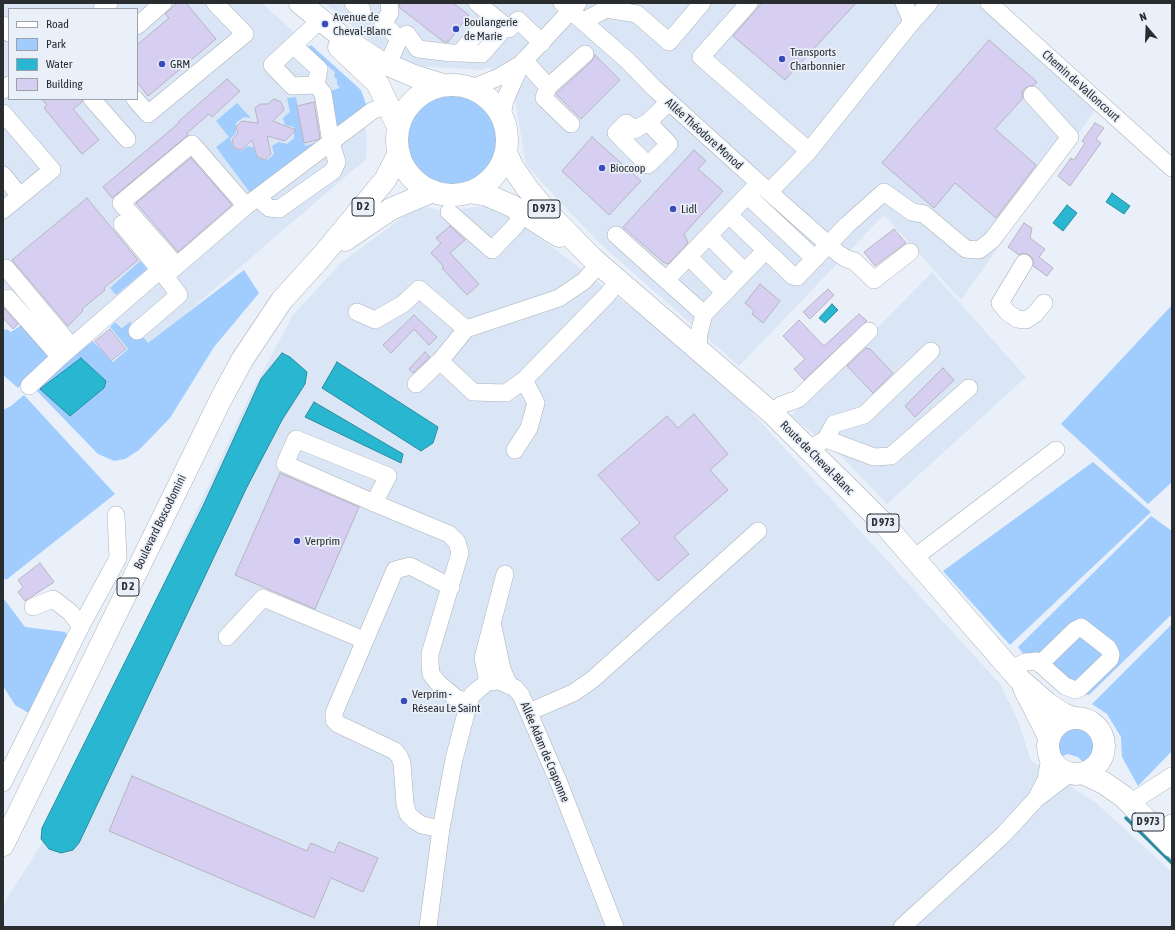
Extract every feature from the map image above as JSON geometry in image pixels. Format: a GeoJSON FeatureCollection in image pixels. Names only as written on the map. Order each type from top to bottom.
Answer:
{"type":"FeatureCollection","features":[{"type":"Feature","properties":{"kind":"main road"},"geometry":{"type":"LineString","coordinates":[[290,3],[378,84],[398,127]]}},
{"type":"Feature","properties":{"kind":"main road"},"geometry":{"type":"LineString","coordinates":[[300,3],[342,37],[387,66],[443,85]]}},
{"type":"Feature","properties":{"kind":"main road"},"geometry":{"type":"LineString","coordinates":[[453,84],[472,88],[489,99],[502,115],[508,139],[506,152],[501,165],[493,177],[482,186],[469,192],[445,194],[433,191],[415,180],[408,172],[399,154],[397,140],[398,127],[406,110],[420,95],[431,89],[443,85],[453,84]]}},
{"type":"Feature","properties":{"kind":"main road","name":"D 973"},"geometry":{"type":"LineString","coordinates":[[506,152],[512,166],[546,210],[596,261]]}},
{"type":"Feature","properties":{"kind":"main road","name":"Boulevard Boscodomini"},"geometry":{"type":"LineString","coordinates":[[3,845],[221,399],[260,332],[282,300],[321,258],[389,175],[399,154]]}},
{"type":"Feature","properties":{"kind":"main road","name":"Boulevard Boscodomini"},"geometry":{"type":"LineString","coordinates":[[321,258],[391,210],[433,191]]}},
{"type":"Feature","properties":{"kind":"main road","name":"D 973"},"geometry":{"type":"LineString","coordinates":[[469,192],[487,195],[512,206],[596,261]]}},
{"type":"Feature","properties":{"kind":"main road","name":"Route de Cheval-Blanc"},"geometry":{"type":"LineString","coordinates":[[596,261],[774,415],[817,444],[1015,675],[1048,704],[1063,714],[1073,718]]}},
{"type":"Feature","properties":{"kind":"main road","name":"Route de Cheval-Blanc"},"geometry":{"type":"LineString","coordinates":[[1015,675],[1050,747]]}},
{"type":"Feature","properties":{"kind":"main road"},"geometry":{"type":"LineString","coordinates":[[1073,718],[1087,720],[1098,728],[1104,741],[1102,755],[1095,766],[1076,773],[1058,768],[1050,747],[1058,724],[1073,718]]}},
{"type":"Feature","properties":{"kind":"main road","name":"D 973"},"geometry":{"type":"LineString","coordinates":[[1102,755],[1127,800]]}},
{"type":"Feature","properties":{"kind":"main road","name":"D 973"},"geometry":{"type":"LineString","coordinates":[[1076,773],[1104,783],[1164,827],[1172,846]]}},
{"type":"Feature","properties":{"kind":"street"},"geometry":{"type":"LineString","coordinates":[[138,25],[163,3]]}},
{"type":"Feature","properties":{"kind":"street"},"geometry":{"type":"LineString","coordinates":[[136,100],[148,114],[245,34],[215,3]]}},
{"type":"Feature","properties":{"kind":"street"},"geometry":{"type":"LineString","coordinates":[[389,3],[390,13],[383,23],[399,39]]}},
{"type":"Feature","properties":{"kind":"street"},"geometry":{"type":"LineString","coordinates":[[477,3],[509,29],[518,20],[542,43]]}},
{"type":"Feature","properties":{"kind":"street"},"geometry":{"type":"LineString","coordinates":[[584,21],[606,9],[637,14],[669,42],[702,3]]}},
{"type":"Feature","properties":{"kind":"street"},"geometry":{"type":"LineString","coordinates":[[749,3],[701,57],[809,151]]}},
{"type":"Feature","properties":{"kind":"street"},"geometry":{"type":"LineString","coordinates":[[904,3],[912,22]]}},
{"type":"Feature","properties":{"kind":"street"},"geometry":{"type":"LineString","coordinates":[[666,280],[748,196],[764,188],[809,151],[912,22],[929,3]]}},
{"type":"Feature","properties":{"kind":"street","name":"Chemin de Valloncourt"},"geometry":{"type":"LineString","coordinates":[[989,3],[1172,168]]}},
{"type":"Feature","properties":{"kind":"street"},"geometry":{"type":"LineString","coordinates":[[472,88],[499,77],[522,62],[542,43],[571,6]]}},
{"type":"Feature","properties":{"kind":"street","name":"Allée Théodore Monod"},"geometry":{"type":"LineString","coordinates":[[571,6],[584,21],[628,61],[669,102],[764,188],[833,249],[846,259],[854,261],[874,280],[910,252]]}},
{"type":"Feature","properties":{"kind":"street"},"geometry":{"type":"LineString","coordinates":[[314,26],[272,65],[292,86],[316,85]]}},
{"type":"Feature","properties":{"kind":"street"},"geometry":{"type":"LineString","coordinates":[[387,66],[399,39],[406,34],[418,49],[460,53]]}},
{"type":"Feature","properties":{"kind":"street"},"geometry":{"type":"LineString","coordinates":[[138,331],[179,295],[168,271],[122,203],[192,144],[252,202],[269,208],[279,209],[333,171],[337,162],[331,143],[322,93],[316,85],[319,69],[293,45]]}},
{"type":"Feature","properties":{"kind":"street"},"geometry":{"type":"LineString","coordinates":[[571,124],[544,98],[548,87],[585,54]]}},
{"type":"Feature","properties":{"kind":"street"},"geometry":{"type":"LineString","coordinates":[[522,62],[548,87]]}},
{"type":"Feature","properties":{"kind":"street"},"geometry":{"type":"LineString","coordinates":[[502,115],[508,93],[522,62]]}},
{"type":"Feature","properties":{"kind":"street"},"geometry":{"type":"LineString","coordinates":[[729,215],[793,276],[797,277],[815,259],[833,249],[884,192],[912,212],[924,214],[966,249],[979,250],[992,240],[1070,137],[1032,95]]}},
{"type":"Feature","properties":{"kind":"street"},"geometry":{"type":"LineString","coordinates":[[93,100],[127,139]]}},
{"type":"Feature","properties":{"kind":"street"},"geometry":{"type":"LineString","coordinates":[[648,122],[669,102]]}},
{"type":"Feature","properties":{"kind":"street"},"geometry":{"type":"LineString","coordinates":[[30,386],[66,352],[252,202],[372,111],[388,104]]}},
{"type":"Feature","properties":{"kind":"street"},"geometry":{"type":"LineString","coordinates":[[3,113],[52,170],[3,210]]}},
{"type":"Feature","properties":{"kind":"street"},"geometry":{"type":"LineString","coordinates":[[3,175],[20,196]]}},
{"type":"Feature","properties":{"kind":"street"},"geometry":{"type":"LineString","coordinates":[[748,196],[815,259]]}},
{"type":"Feature","properties":{"kind":"street"},"geometry":{"type":"LineString","coordinates":[[450,212],[492,250],[516,226],[522,213]]}},
{"type":"Feature","properties":{"kind":"street"},"geometry":{"type":"LineString","coordinates":[[122,224],[168,271]]}},
{"type":"Feature","properties":{"kind":"street"},"geometry":{"type":"LineString","coordinates":[[616,235],[704,314]]}},
{"type":"Feature","properties":{"kind":"street"},"geometry":{"type":"LineString","coordinates":[[708,236],[745,272]]}},
{"type":"Feature","properties":{"kind":"street"},"geometry":{"type":"LineString","coordinates":[[698,350],[699,333],[704,314],[766,250]]}},
{"type":"Feature","properties":{"kind":"street"},"geometry":{"type":"LineString","coordinates":[[688,257],[725,293]]}},
{"type":"Feature","properties":{"kind":"street"},"geometry":{"type":"LineString","coordinates":[[416,384],[440,361],[466,329],[559,298],[584,280],[596,261]]}},
{"type":"Feature","properties":{"kind":"street"},"geometry":{"type":"LineString","coordinates":[[1024,263],[1000,303],[1007,312],[1017,319],[1026,320],[1035,314],[1044,303]]}},
{"type":"Feature","properties":{"kind":"street"},"geometry":{"type":"LineString","coordinates":[[6,268],[66,352]]}},
{"type":"Feature","properties":{"kind":"street"},"geometry":{"type":"LineString","coordinates":[[440,361],[474,392],[506,394],[524,380],[607,295],[618,281]]}},
{"type":"Feature","properties":{"kind":"street"},"geometry":{"type":"LineString","coordinates":[[357,312],[375,320],[403,304],[419,288],[466,329]]}},
{"type":"Feature","properties":{"kind":"street"},"geometry":{"type":"LineString","coordinates":[[8,298],[66,352]]}},
{"type":"Feature","properties":{"kind":"street"},"geometry":{"type":"LineString","coordinates":[[774,415],[781,405],[798,399],[869,331]]}},
{"type":"Feature","properties":{"kind":"street"},"geometry":{"type":"LineString","coordinates":[[931,351],[864,415],[834,424],[817,444],[874,457],[891,456],[969,388]]}},
{"type":"Feature","properties":{"kind":"street"},"geometry":{"type":"LineString","coordinates":[[515,450],[529,428],[536,403],[524,380]]}},
{"type":"Feature","properties":{"kind":"street"},"geometry":{"type":"LineString","coordinates":[[374,502],[388,476],[296,439],[285,464],[374,502],[449,534],[457,542],[460,553],[430,654],[431,674],[438,683],[456,698],[469,702]]}},
{"type":"Feature","properties":{"kind":"street"},"geometry":{"type":"LineString","coordinates":[[914,558],[1056,450]]}},
{"type":"Feature","properties":{"kind":"street"},"geometry":{"type":"LineString","coordinates":[[3,783],[81,626],[118,558],[116,514]]}},
{"type":"Feature","properties":{"kind":"street"},"geometry":{"type":"LineString","coordinates":[[529,712],[573,693],[592,680],[758,531]]}},
{"type":"Feature","properties":{"kind":"street"},"geometry":{"type":"LineString","coordinates":[[441,829],[422,825],[408,814],[405,804],[402,763],[400,756],[395,751],[338,724],[334,720],[334,713],[364,640],[396,570],[410,566],[451,587]]}},
{"type":"Feature","properties":{"kind":"street"},"geometry":{"type":"LineString","coordinates":[[488,682],[483,658],[505,574]]}},
{"type":"Feature","properties":{"kind":"street"},"geometry":{"type":"LineString","coordinates":[[227,637],[263,598],[364,640]]}},
{"type":"Feature","properties":{"kind":"street"},"geometry":{"type":"LineString","coordinates":[[33,607],[53,599],[70,612],[81,626]]}},
{"type":"Feature","properties":{"kind":"street"},"geometry":{"type":"LineString","coordinates":[[492,627],[502,669],[508,684]]}},
{"type":"Feature","properties":{"kind":"street"},"geometry":{"type":"LineString","coordinates":[[1015,675],[1025,662],[1037,661],[1040,664]]}},
{"type":"Feature","properties":{"kind":"street"},"geometry":{"type":"LineString","coordinates":[[428,927],[441,829],[454,759],[469,702],[472,695],[488,682],[508,684]]}},
{"type":"Feature","properties":{"kind":"street","name":"Allée Adam de Craponne"},"geometry":{"type":"LineString","coordinates":[[508,684],[521,695],[529,712],[556,776],[615,927]]}},
{"type":"Feature","properties":{"kind":"street"},"geometry":{"type":"LineString","coordinates":[[1036,799],[1046,780],[1050,747]]}},
{"type":"Feature","properties":{"kind":"street"},"geometry":{"type":"LineString","coordinates":[[902,927],[1003,835],[1036,799],[1076,773]]}},
{"type":"Feature","properties":{"kind":"street"},"geometry":{"type":"LineString","coordinates":[[1127,800],[1172,776]]}},
{"type":"Feature","properties":{"kind":"shaded area"},"geometry":{"type":"Polygon","coordinates":[[[3,3],[262,3],[356,89],[367,135],[366,159],[147,347],[114,320],[72,356],[3,285],[3,3]]]}},
{"type":"Feature","properties":{"kind":"shaded area"},"geometry":{"type":"Polygon","coordinates":[[[325,3],[977,3],[1096,109],[961,300],[884,215],[739,366],[598,242],[526,165],[515,100],[489,67],[481,70],[418,66],[387,55],[325,3]]]}},
{"type":"Feature","properties":{"kind":"shaded area"},"geometry":{"type":"Polygon","coordinates":[[[497,205],[713,370],[1001,685],[1018,721],[1031,761],[1096,803],[1172,872],[1172,927],[3,927],[3,910],[6,900],[48,834],[249,397],[293,315],[341,263],[408,213],[426,207],[441,211],[497,205]]]}},
{"type":"Feature","properties":{"kind":"shaded area"},"geometry":{"type":"Polygon","coordinates":[[[932,272],[1026,377],[887,504],[842,457],[791,416],[932,272]]]}},
{"type":"Feature","properties":{"kind":"green space"},"geometry":{"type":"Polygon","coordinates":[[[311,45],[361,90],[368,110],[336,133],[326,92],[340,88],[337,84],[337,79],[334,77],[335,72],[328,66],[311,60],[306,48],[311,45]]]}},
{"type":"Feature","properties":{"kind":"green space"},"geometry":{"type":"Polygon","coordinates":[[[453,92],[470,96],[485,106],[495,121],[499,138],[495,155],[485,170],[470,180],[453,184],[436,180],[421,170],[411,155],[407,138],[411,121],[421,106],[436,96],[453,92]]]}},
{"type":"Feature","properties":{"kind":"green space"},"geometry":{"type":"Polygon","coordinates":[[[296,97],[305,146],[327,139],[254,198],[216,147],[229,137],[216,121],[237,103],[251,118],[244,117],[236,123],[236,133],[230,139],[234,148],[241,151],[248,146],[255,148],[257,157],[267,160],[274,154],[272,146],[279,142],[287,144],[294,138],[294,127],[285,125],[283,118],[290,112],[287,98],[296,97]]]}},
{"type":"Feature","properties":{"kind":"green space"},"geometry":{"type":"Polygon","coordinates":[[[140,261],[147,269],[116,295],[110,288],[140,261]]]}},
{"type":"Feature","properties":{"kind":"green space"},"geometry":{"type":"Polygon","coordinates":[[[244,270],[259,293],[214,347],[170,418],[139,450],[125,459],[114,461],[98,454],[37,391],[37,384],[93,341],[113,362],[128,349],[110,327],[115,322],[122,328],[130,322],[148,343],[244,270]]]}},
{"type":"Feature","properties":{"kind":"green space"},"geometry":{"type":"Polygon","coordinates":[[[1172,305],[1172,482],[1148,504],[1061,424],[1172,305]]]}},
{"type":"Feature","properties":{"kind":"green space"},"geometry":{"type":"Polygon","coordinates":[[[23,324],[50,358],[18,388],[3,375],[3,331],[6,329],[11,332],[23,324]]]}},
{"type":"Feature","properties":{"kind":"green space"},"geometry":{"type":"Polygon","coordinates":[[[24,395],[115,494],[6,580],[3,577],[3,410],[11,406],[24,395]]]}},
{"type":"Feature","properties":{"kind":"green space"},"geometry":{"type":"Polygon","coordinates":[[[1093,462],[1151,512],[1010,645],[943,571],[1093,462]]]}},
{"type":"Feature","properties":{"kind":"green space"},"geometry":{"type":"Polygon","coordinates":[[[1151,516],[1172,531],[1172,614],[1089,695],[1063,692],[1032,665],[1018,647],[1151,516]]]}},
{"type":"Feature","properties":{"kind":"green space"},"geometry":{"type":"Polygon","coordinates":[[[4,599],[25,627],[65,632],[68,636],[32,715],[15,705],[3,686],[4,599]]]}},
{"type":"Feature","properties":{"kind":"green space"},"geometry":{"type":"Polygon","coordinates":[[[1172,624],[1172,751],[1138,786],[1122,757],[1121,737],[1107,714],[1092,704],[1172,624]]]}},
{"type":"Feature","properties":{"kind":"green space"},"geometry":{"type":"Polygon","coordinates":[[[1077,727],[1088,731],[1094,742],[1093,754],[1084,763],[1078,757],[1068,754],[1060,757],[1056,747],[1062,732],[1069,728],[1077,727]]]}},
{"type":"Feature","properties":{"kind":"water"},"geometry":{"type":"Polygon","coordinates":[[[1112,193],[1130,206],[1124,214],[1106,202],[1112,193]]]}},
{"type":"Feature","properties":{"kind":"water"},"geometry":{"type":"Polygon","coordinates":[[[1067,205],[1077,213],[1063,231],[1053,223],[1067,205]]]}},
{"type":"Feature","properties":{"kind":"water"},"geometry":{"type":"Polygon","coordinates":[[[832,304],[838,310],[825,323],[819,318],[832,304]]]}},
{"type":"Feature","properties":{"kind":"water"},"geometry":{"type":"Polygon","coordinates":[[[282,353],[290,357],[307,372],[305,384],[282,420],[247,487],[79,843],[73,850],[61,853],[49,849],[41,839],[42,828],[203,506],[261,379],[282,353]]]}},
{"type":"Feature","properties":{"kind":"water"},"geometry":{"type":"Polygon","coordinates":[[[81,358],[106,381],[104,388],[70,416],[40,389],[81,358]]]}},
{"type":"Feature","properties":{"kind":"water"},"geometry":{"type":"Polygon","coordinates":[[[337,362],[438,427],[433,443],[421,451],[322,388],[337,362]]]}},
{"type":"Feature","properties":{"kind":"water"},"geometry":{"type":"Polygon","coordinates":[[[314,402],[403,454],[401,463],[305,417],[314,402]]]}},
{"type":"Feature","properties":{"kind":"building","name":"GRM"},"geometry":{"type":"Polygon","coordinates":[[[177,3],[186,3],[216,39],[148,96],[138,83],[138,44],[169,18],[165,14],[177,3]]]}},
{"type":"Feature","properties":{"kind":"building"},"geometry":{"type":"Polygon","coordinates":[[[399,3],[453,3],[469,15],[448,42],[444,42],[400,8],[399,3]]]}},
{"type":"Feature","properties":{"kind":"building","name":"Transports Charbonnier"},"geometry":{"type":"Polygon","coordinates":[[[762,3],[856,3],[785,80],[733,36],[762,3]]]}},
{"type":"Feature","properties":{"kind":"building"},"geometry":{"type":"Polygon","coordinates":[[[989,40],[1037,82],[1034,85],[1025,88],[1022,92],[1023,98],[995,129],[1036,165],[996,218],[955,183],[934,208],[882,163],[989,40]]]}},
{"type":"Feature","properties":{"kind":"building"},"geometry":{"type":"Polygon","coordinates":[[[595,55],[620,80],[581,119],[556,94],[592,61],[595,55]]]}},
{"type":"Feature","properties":{"kind":"building"},"geometry":{"type":"Polygon","coordinates":[[[227,79],[240,91],[212,117],[209,114],[187,133],[188,135],[112,198],[103,187],[179,123],[178,122],[227,79]]]}},
{"type":"Feature","properties":{"kind":"building"},"geometry":{"type":"Polygon","coordinates":[[[274,99],[281,102],[284,110],[273,121],[296,130],[285,141],[267,136],[271,154],[265,160],[257,157],[252,140],[241,150],[234,148],[232,140],[238,133],[236,127],[242,121],[258,123],[255,108],[260,104],[268,104],[274,99]]]}},
{"type":"Feature","properties":{"kind":"building"},"geometry":{"type":"Polygon","coordinates":[[[43,100],[82,100],[82,102],[73,109],[99,140],[82,154],[44,108],[47,105],[43,100]]]}},
{"type":"Feature","properties":{"kind":"building"},"geometry":{"type":"Polygon","coordinates":[[[314,102],[320,138],[304,143],[297,106],[314,102]]]}},
{"type":"Feature","properties":{"kind":"building"},"geometry":{"type":"Polygon","coordinates":[[[1095,123],[1104,128],[1096,139],[1101,143],[1070,186],[1058,176],[1071,158],[1074,160],[1085,143],[1082,141],[1095,123]]]}},
{"type":"Feature","properties":{"kind":"building"},"geometry":{"type":"Polygon","coordinates":[[[592,137],[641,181],[609,215],[562,171],[592,137]]]}},
{"type":"Feature","properties":{"kind":"building","name":"Lidl"},"geometry":{"type":"Polygon","coordinates":[[[694,150],[706,161],[698,169],[723,191],[684,234],[688,243],[668,264],[663,262],[623,227],[694,150]]]}},
{"type":"Feature","properties":{"kind":"building"},"geometry":{"type":"Polygon","coordinates":[[[191,158],[232,205],[178,252],[136,203],[191,158]]]}},
{"type":"Feature","properties":{"kind":"building"},"geometry":{"type":"Polygon","coordinates":[[[87,198],[138,260],[104,288],[105,290],[82,309],[83,311],[68,326],[12,260],[87,198]]]}},
{"type":"Feature","properties":{"kind":"building"},"geometry":{"type":"Polygon","coordinates":[[[1024,223],[1032,228],[1030,238],[1045,249],[1039,257],[1053,268],[1047,276],[1033,266],[1033,259],[1029,255],[1024,253],[1019,255],[1008,247],[1024,223]]]}},
{"type":"Feature","properties":{"kind":"building"},"geometry":{"type":"Polygon","coordinates":[[[450,226],[465,240],[450,253],[479,284],[467,295],[442,268],[444,267],[431,253],[441,243],[436,238],[450,226]]]}},
{"type":"Feature","properties":{"kind":"building"},"geometry":{"type":"Polygon","coordinates":[[[894,229],[906,243],[875,266],[864,252],[894,229]]]}},
{"type":"Feature","properties":{"kind":"building"},"geometry":{"type":"Polygon","coordinates":[[[760,284],[780,301],[763,323],[752,314],[754,311],[745,303],[760,284]]]}},
{"type":"Feature","properties":{"kind":"building"},"geometry":{"type":"Polygon","coordinates":[[[828,289],[834,295],[810,319],[803,312],[828,289]]]}},
{"type":"Feature","properties":{"kind":"building"},"geometry":{"type":"Polygon","coordinates":[[[3,307],[18,324],[13,329],[3,318],[3,307]]]}},
{"type":"Feature","properties":{"kind":"building"},"geometry":{"type":"Polygon","coordinates":[[[859,314],[867,321],[804,380],[794,369],[805,359],[783,336],[799,320],[824,346],[859,314]]]}},
{"type":"Feature","properties":{"kind":"building"},"geometry":{"type":"Polygon","coordinates":[[[414,315],[437,337],[429,345],[414,329],[391,353],[383,345],[414,315]]]}},
{"type":"Feature","properties":{"kind":"building"},"geometry":{"type":"Polygon","coordinates":[[[110,329],[126,349],[111,361],[95,341],[110,329]]]}},
{"type":"Feature","properties":{"kind":"building"},"geometry":{"type":"Polygon","coordinates":[[[866,348],[870,349],[893,373],[873,393],[847,366],[866,348]]]}},
{"type":"Feature","properties":{"kind":"building"},"geometry":{"type":"Polygon","coordinates":[[[425,352],[430,357],[413,373],[409,369],[425,352]]]}},
{"type":"Feature","properties":{"kind":"building"},"geometry":{"type":"Polygon","coordinates":[[[943,368],[954,380],[915,417],[905,406],[943,368]]]}},
{"type":"Feature","properties":{"kind":"building"},"geometry":{"type":"Polygon","coordinates":[[[694,414],[728,454],[710,470],[728,490],[674,537],[689,554],[658,581],[621,539],[640,523],[598,475],[667,416],[678,428],[694,414]]]}},
{"type":"Feature","properties":{"kind":"building","name":"Verprim"},"geometry":{"type":"Polygon","coordinates":[[[280,473],[359,507],[315,609],[235,575],[280,473]]]}},
{"type":"Feature","properties":{"kind":"building"},"geometry":{"type":"Polygon","coordinates":[[[40,563],[54,582],[25,601],[18,592],[23,587],[18,580],[40,563]]]}},
{"type":"Feature","properties":{"kind":"building"},"geometry":{"type":"Polygon","coordinates":[[[132,776],[307,851],[311,843],[334,853],[339,842],[378,858],[363,892],[331,878],[314,918],[109,831],[132,776]]]}},
{"type":"Feature","properties":{"kind":"waterway"},"geometry":{"type":"LineString","coordinates":[[1126,818],[1172,863]]}},
{"type":"Feature","properties":{"kind":"place","name":"Avenue de Cheval-Blanc"},"geometry":{"type":"Point","coordinates":[325,24]}},
{"type":"Feature","properties":{"kind":"place","name":"Boulangerie de Marie"},"geometry":{"type":"Point","coordinates":[456,29]}},
{"type":"Feature","properties":{"kind":"place","name":"Transports Charbonnier"},"geometry":{"type":"Point","coordinates":[782,59]}},
{"type":"Feature","properties":{"kind":"place","name":"GRM"},"geometry":{"type":"Point","coordinates":[162,64]}},
{"type":"Feature","properties":{"kind":"place","name":"Biocoop"},"geometry":{"type":"Point","coordinates":[602,168]}},
{"type":"Feature","properties":{"kind":"place","name":"Lidl"},"geometry":{"type":"Point","coordinates":[673,209]}},
{"type":"Feature","properties":{"kind":"place","name":"Verprim"},"geometry":{"type":"Point","coordinates":[297,541]}},
{"type":"Feature","properties":{"kind":"place","name":"Verprim - Réseau Le Saint"},"geometry":{"type":"Point","coordinates":[404,701]}}]}
